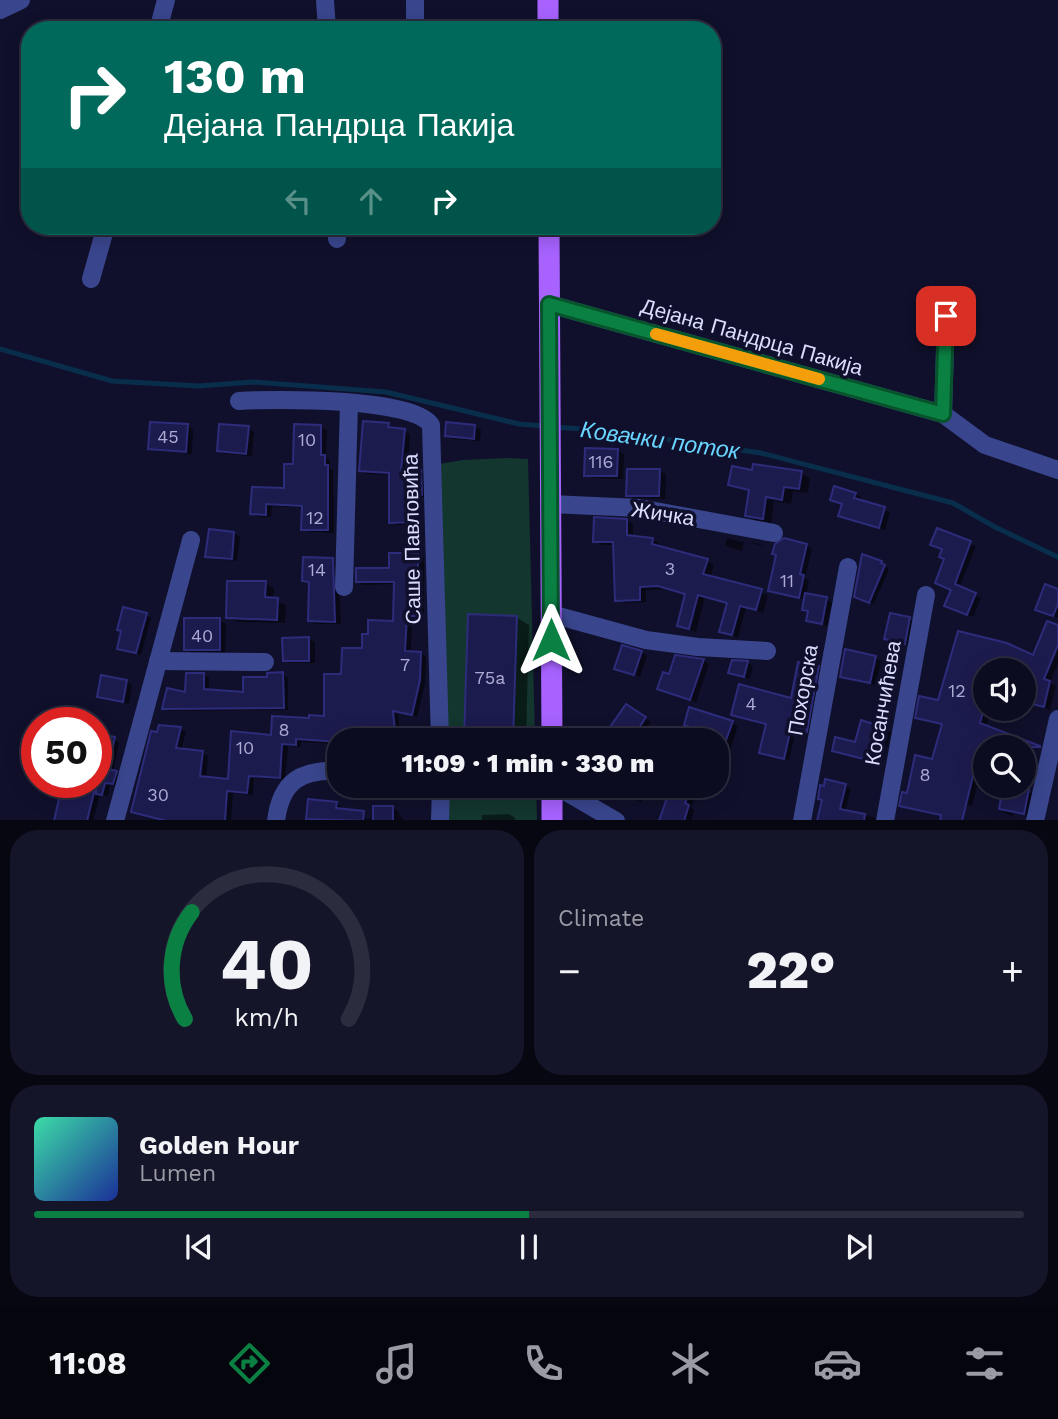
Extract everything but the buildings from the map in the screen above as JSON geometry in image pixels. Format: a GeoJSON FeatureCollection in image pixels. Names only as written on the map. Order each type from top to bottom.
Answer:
{"type":"FeatureCollection","features":[{"type":"Feature","properties":{"kind":"main road"},"geometry":{"type":"LineString","coordinates":[[548,0],[548,21]]}},
{"type":"Feature","properties":{"kind":"main road"},"geometry":{"type":"LineString","coordinates":[[549,235],[552,728]]}},
{"type":"Feature","properties":{"kind":"main road"},"geometry":{"type":"LineString","coordinates":[[552,820],[553,798]]}},
{"type":"Feature","properties":{"kind":"street"},"geometry":{"type":"LineString","coordinates":[[0,10],[21,0]]}},
{"type":"Feature","properties":{"kind":"street"},"geometry":{"type":"LineString","coordinates":[[160,21],[166,0]]}},
{"type":"Feature","properties":{"kind":"street"},"geometry":{"type":"LineString","coordinates":[[325,0],[326,21]]}},
{"type":"Feature","properties":{"kind":"street"},"geometry":{"type":"LineString","coordinates":[[415,0],[415,21]]}},
{"type":"Feature","properties":{"kind":"street"},"geometry":{"type":"LineString","coordinates":[[91,279],[103,235]]}},
{"type":"Feature","properties":{"kind":"street","name":"Дејана Пандрца Пакија"},"geometry":{"type":"LineString","coordinates":[[549,304],[943,414],[985,445],[1058,470]]}},
{"type":"Feature","properties":{"kind":"street"},"geometry":{"type":"LineString","coordinates":[[943,414],[946,316]]}},
{"type":"Feature","properties":{"kind":"street","name":"Саше Павловића"},"geometry":{"type":"LineString","coordinates":[[239,401],[281,399],[349,403],[410,411],[422,415],[431,425],[440,728]]}},
{"type":"Feature","properties":{"kind":"street"},"geometry":{"type":"LineString","coordinates":[[344,587],[349,403]]}},
{"type":"Feature","properties":{"kind":"street","name":"Жичка"},"geometry":{"type":"LineString","coordinates":[[550,504],[639,508],[774,533]]}},
{"type":"Feature","properties":{"kind":"street"},"geometry":{"type":"LineString","coordinates":[[115,820],[191,540]]}},
{"type":"Feature","properties":{"kind":"street","name":"Похорска"},"geometry":{"type":"LineString","coordinates":[[802,820],[848,567]]}},
{"type":"Feature","properties":{"kind":"street","name":"Косанчићева"},"geometry":{"type":"LineString","coordinates":[[885,820],[926,595]]}},
{"type":"Feature","properties":{"kind":"street"},"geometry":{"type":"LineString","coordinates":[[551,614],[646,640],[698,647],[767,651]]}},
{"type":"Feature","properties":{"kind":"street"},"geometry":{"type":"LineString","coordinates":[[158,661],[265,662]]}},
{"type":"Feature","properties":{"kind":"street"},"geometry":{"type":"LineString","coordinates":[[1035,820],[1058,719]]}},
{"type":"Feature","properties":{"kind":"street"},"geometry":{"type":"LineString","coordinates":[[276,820],[278,804],[292,782],[315,772],[327,772]]}},
{"type":"Feature","properties":{"kind":"street"},"geometry":{"type":"LineString","coordinates":[[440,798],[440,820]]}},
{"type":"Feature","properties":{"kind":"street"},"geometry":{"type":"LineString","coordinates":[[575,798],[614,820]]}},
{"type":"Feature","properties":{"kind":"green space"},"geometry":{"type":"Polygon","coordinates":[[[528,459],[535,728],[440,728],[433,465],[463,460],[528,459]]]}},
{"type":"Feature","properties":{"kind":"green space"},"geometry":{"type":"Polygon","coordinates":[[[441,798],[536,798],[537,820],[440,820],[441,798]]]}},
{"type":"Feature","properties":{"kind":"waterway","name":"Ковачки поток"},"geometry":{"type":"LineString","coordinates":[[0,349],[112,381],[199,386],[253,382],[386,392],[519,424],[544,426]]}},
{"type":"Feature","properties":{"kind":"waterway","name":"Ковачки поток"},"geometry":{"type":"LineString","coordinates":[[554,427],[609,431],[761,453],[953,503],[995,527],[1058,557]]}},
{"type":"Feature","properties":{"kind":"slow traffic"},"geometry":{"type":"LineString","coordinates":[[656,334],[819,379]]}},
{"type":"Feature","properties":{"kind":"route"},"geometry":{"type":"LineString","coordinates":[[551,640],[549,304],[943,414],[946,316]]}}]}
